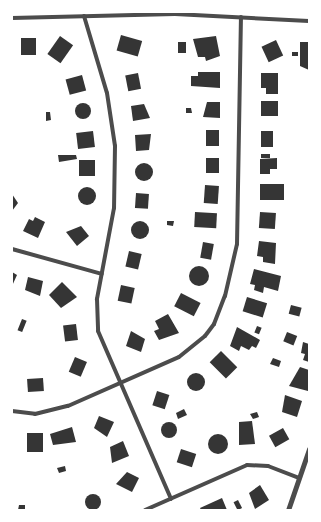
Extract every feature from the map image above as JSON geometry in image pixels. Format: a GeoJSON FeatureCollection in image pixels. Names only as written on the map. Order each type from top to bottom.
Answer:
{"type":"FeatureCollection","features":[{"type":"Feature","properties":{"kind":"street"},"geometry":{"type":"LineString","coordinates":[[84,16],[107,93],[115,146],[114,208],[97,299],[98,331],[119,383],[171,499]]}},
{"type":"Feature","properties":{"kind":"street"},"geometry":{"type":"LineString","coordinates":[[12,18],[84,16],[241,17],[309,21]]}},
{"type":"Feature","properties":{"kind":"street"},"geometry":{"type":"LineString","coordinates":[[12,411],[54,410],[119,383],[194,346],[214,324],[225,296],[238,224],[241,17]]}},
{"type":"Feature","properties":{"kind":"street"},"geometry":{"type":"LineString","coordinates":[[12,249],[102,274]]}},
{"type":"Feature","properties":{"kind":"street"},"geometry":{"type":"LineString","coordinates":[[288,510],[309,449]]}},
{"type":"Feature","properties":{"kind":"street"},"geometry":{"type":"LineString","coordinates":[[145,510],[247,466],[268,466],[299,478]]}},
{"type":"Feature","properties":{"kind":"building"},"geometry":{"type":"Polygon","coordinates":[[[121,35],[142,41],[138,56],[117,50],[121,35]]]}},
{"type":"Feature","properties":{"kind":"building"},"geometry":{"type":"Polygon","coordinates":[[[60,36],[73,45],[60,63],[47,54],[60,36]]]}},
{"type":"Feature","properties":{"kind":"building"},"geometry":{"type":"Polygon","coordinates":[[[216,36],[220,56],[206,61],[205,57],[198,57],[193,39],[216,36]]]}},
{"type":"Feature","properties":{"kind":"building"},"geometry":{"type":"Polygon","coordinates":[[[21,38],[36,38],[36,55],[21,55],[21,38]]]}},
{"type":"Feature","properties":{"kind":"building"},"geometry":{"type":"Polygon","coordinates":[[[276,40],[283,55],[269,62],[261,47],[276,40]]]}},
{"type":"Feature","properties":{"kind":"building"},"geometry":{"type":"Polygon","coordinates":[[[178,42],[186,42],[186,53],[178,53],[178,42]]]}},
{"type":"Feature","properties":{"kind":"building"},"geometry":{"type":"Polygon","coordinates":[[[300,42],[309,42],[309,70],[300,66],[300,42]]]}},
{"type":"Feature","properties":{"kind":"building"},"geometry":{"type":"Polygon","coordinates":[[[292,52],[298,52],[298,56],[292,56],[292,52]]]}},
{"type":"Feature","properties":{"kind":"building"},"geometry":{"type":"Polygon","coordinates":[[[198,72],[220,72],[220,88],[191,86],[191,76],[198,76],[198,72]]]}},
{"type":"Feature","properties":{"kind":"building"},"geometry":{"type":"Polygon","coordinates":[[[138,73],[141,89],[128,91],[125,75],[138,73]]]}},
{"type":"Feature","properties":{"kind":"building"},"geometry":{"type":"Polygon","coordinates":[[[261,73],[278,73],[278,94],[266,94],[266,88],[261,88],[261,73]]]}},
{"type":"Feature","properties":{"kind":"building"},"geometry":{"type":"Polygon","coordinates":[[[82,75],[86,90],[70,95],[66,79],[82,75]]]}},
{"type":"Feature","properties":{"kind":"building"},"geometry":{"type":"Polygon","coordinates":[[[261,101],[278,101],[278,116],[261,116],[261,101]]]}},
{"type":"Feature","properties":{"kind":"building"},"geometry":{"type":"Polygon","coordinates":[[[207,102],[220,102],[220,118],[203,117],[207,102]]]}},
{"type":"Feature","properties":{"kind":"building"},"geometry":{"type":"Polygon","coordinates":[[[80,103],[86,103],[91,108],[89,117],[86,119],[80,119],[75,114],[75,108],[80,103]]]}},
{"type":"Feature","properties":{"kind":"building"},"geometry":{"type":"Polygon","coordinates":[[[144,104],[150,118],[133,121],[131,106],[144,104]]]}},
{"type":"Feature","properties":{"kind":"building"},"geometry":{"type":"Polygon","coordinates":[[[186,108],[191,108],[192,113],[186,113],[186,108]]]}},
{"type":"Feature","properties":{"kind":"building"},"geometry":{"type":"Polygon","coordinates":[[[46,112],[50,112],[51,120],[46,121],[46,112]]]}},
{"type":"Feature","properties":{"kind":"building"},"geometry":{"type":"Polygon","coordinates":[[[206,130],[219,130],[219,146],[206,146],[206,130]]]}},
{"type":"Feature","properties":{"kind":"building"},"geometry":{"type":"Polygon","coordinates":[[[93,131],[95,147],[78,149],[76,133],[93,131]]]}},
{"type":"Feature","properties":{"kind":"building"},"geometry":{"type":"Polygon","coordinates":[[[261,131],[273,131],[273,147],[261,147],[261,131]]]}},
{"type":"Feature","properties":{"kind":"building"},"geometry":{"type":"Polygon","coordinates":[[[151,134],[149,150],[136,151],[135,135],[151,134]]]}},
{"type":"Feature","properties":{"kind":"building"},"geometry":{"type":"Polygon","coordinates":[[[261,154],[270,154],[270,158],[261,158],[261,154]]]}},
{"type":"Feature","properties":{"kind":"building"},"geometry":{"type":"Polygon","coordinates":[[[58,155],[76,155],[77,159],[59,162],[58,155]]]}},
{"type":"Feature","properties":{"kind":"building"},"geometry":{"type":"Polygon","coordinates":[[[206,158],[219,158],[219,173],[206,173],[206,158]]]}},
{"type":"Feature","properties":{"kind":"building"},"geometry":{"type":"Polygon","coordinates":[[[277,158],[277,169],[270,169],[270,174],[260,174],[260,159],[277,158]]]}},
{"type":"Feature","properties":{"kind":"building"},"geometry":{"type":"Polygon","coordinates":[[[79,160],[95,160],[95,176],[79,176],[79,160]]]}},
{"type":"Feature","properties":{"kind":"building"},"geometry":{"type":"Polygon","coordinates":[[[144,163],[150,166],[153,172],[150,178],[144,181],[138,178],[135,172],[138,166],[144,163]]]}},
{"type":"Feature","properties":{"kind":"building"},"geometry":{"type":"Polygon","coordinates":[[[260,184],[284,184],[284,200],[260,200],[260,184]]]}},
{"type":"Feature","properties":{"kind":"building"},"geometry":{"type":"Polygon","coordinates":[[[205,185],[219,186],[218,204],[204,203],[205,185]]]}},
{"type":"Feature","properties":{"kind":"building"},"geometry":{"type":"Polygon","coordinates":[[[87,187],[93,190],[96,196],[93,202],[87,205],[81,202],[78,196],[81,190],[87,187]]]}},
{"type":"Feature","properties":{"kind":"building"},"geometry":{"type":"Polygon","coordinates":[[[136,193],[149,194],[148,209],[135,208],[136,193]]]}},
{"type":"Feature","properties":{"kind":"building"},"geometry":{"type":"Polygon","coordinates":[[[12,194],[18,203],[12,211],[12,194]]]}},
{"type":"Feature","properties":{"kind":"building"},"geometry":{"type":"Polygon","coordinates":[[[195,212],[217,213],[216,228],[194,227],[195,212]]]}},
{"type":"Feature","properties":{"kind":"building"},"geometry":{"type":"Polygon","coordinates":[[[260,212],[276,213],[275,229],[259,228],[260,212]]]}},
{"type":"Feature","properties":{"kind":"building"},"geometry":{"type":"Polygon","coordinates":[[[35,217],[45,222],[38,238],[23,231],[29,219],[33,221],[35,217]]]}},
{"type":"Feature","properties":{"kind":"building"},"geometry":{"type":"Polygon","coordinates":[[[140,221],[146,224],[149,230],[146,236],[140,239],[134,236],[131,230],[134,224],[140,221]]]}},
{"type":"Feature","properties":{"kind":"building"},"geometry":{"type":"Polygon","coordinates":[[[167,221],[174,221],[173,226],[167,225],[167,221]]]}},
{"type":"Feature","properties":{"kind":"building"},"geometry":{"type":"Polygon","coordinates":[[[81,226],[89,236],[77,246],[66,232],[81,226]]]}},
{"type":"Feature","properties":{"kind":"building"},"geometry":{"type":"Polygon","coordinates":[[[259,241],[276,243],[275,264],[263,262],[263,257],[257,256],[259,241]]]}},
{"type":"Feature","properties":{"kind":"building"},"geometry":{"type":"Polygon","coordinates":[[[203,242],[214,244],[211,260],[200,258],[203,242]]]}},
{"type":"Feature","properties":{"kind":"building"},"geometry":{"type":"Polygon","coordinates":[[[129,251],[142,254],[138,270],[125,267],[129,251]]]}},
{"type":"Feature","properties":{"kind":"building"},"geometry":{"type":"Polygon","coordinates":[[[199,266],[206,269],[209,276],[206,283],[199,286],[192,283],[189,276],[192,269],[199,266]]]}},
{"type":"Feature","properties":{"kind":"building"},"geometry":{"type":"Polygon","coordinates":[[[254,269],[281,276],[278,291],[264,287],[263,293],[254,290],[255,285],[250,284],[254,269]]]}},
{"type":"Feature","properties":{"kind":"building"},"geometry":{"type":"Polygon","coordinates":[[[12,272],[17,275],[12,286],[12,272]]]}},
{"type":"Feature","properties":{"kind":"building"},"geometry":{"type":"Polygon","coordinates":[[[28,277],[43,281],[40,296],[25,290],[28,277]]]}},
{"type":"Feature","properties":{"kind":"building"},"geometry":{"type":"Polygon","coordinates":[[[62,282],[77,297],[61,308],[49,295],[62,282]]]}},
{"type":"Feature","properties":{"kind":"building"},"geometry":{"type":"Polygon","coordinates":[[[121,285],[135,288],[131,304],[118,301],[121,285]]]}},
{"type":"Feature","properties":{"kind":"building"},"geometry":{"type":"Polygon","coordinates":[[[181,293],[201,303],[194,316],[174,306],[181,293]]]}},
{"type":"Feature","properties":{"kind":"building"},"geometry":{"type":"Polygon","coordinates":[[[247,297],[267,303],[263,317],[243,311],[247,297]]]}},
{"type":"Feature","properties":{"kind":"building"},"geometry":{"type":"Polygon","coordinates":[[[291,305],[302,308],[299,317],[289,314],[291,305]]]}},
{"type":"Feature","properties":{"kind":"building"},"geometry":{"type":"Polygon","coordinates":[[[168,314],[179,333],[159,340],[154,331],[159,329],[155,321],[168,314]]]}},
{"type":"Feature","properties":{"kind":"building"},"geometry":{"type":"Polygon","coordinates":[[[22,319],[27,321],[22,332],[18,330],[22,319]]]}},
{"type":"Feature","properties":{"kind":"building"},"geometry":{"type":"Polygon","coordinates":[[[76,324],[78,340],[65,341],[63,326],[76,324]]]}},
{"type":"Feature","properties":{"kind":"building"},"geometry":{"type":"Polygon","coordinates":[[[257,326],[262,328],[259,334],[254,332],[257,326]]]}},
{"type":"Feature","properties":{"kind":"building"},"geometry":{"type":"Polygon","coordinates":[[[237,327],[260,340],[256,348],[252,346],[249,350],[241,346],[239,351],[230,346],[237,327]]]}},
{"type":"Feature","properties":{"kind":"building"},"geometry":{"type":"Polygon","coordinates":[[[131,331],[145,339],[141,352],[126,346],[131,331]]]}},
{"type":"Feature","properties":{"kind":"building"},"geometry":{"type":"Polygon","coordinates":[[[287,332],[297,336],[293,345],[283,341],[287,332]]]}},
{"type":"Feature","properties":{"kind":"building"},"geometry":{"type":"Polygon","coordinates":[[[303,342],[309,344],[309,362],[303,360],[305,354],[301,353],[303,342]]]}},
{"type":"Feature","properties":{"kind":"building"},"geometry":{"type":"Polygon","coordinates":[[[221,351],[237,367],[226,379],[210,362],[221,351]]]}},
{"type":"Feature","properties":{"kind":"building"},"geometry":{"type":"Polygon","coordinates":[[[75,357],[87,362],[81,377],[69,372],[75,357]]]}},
{"type":"Feature","properties":{"kind":"building"},"geometry":{"type":"Polygon","coordinates":[[[273,358],[281,361],[279,367],[270,364],[273,358]]]}},
{"type":"Feature","properties":{"kind":"building"},"geometry":{"type":"Polygon","coordinates":[[[300,367],[309,370],[308,391],[289,386],[300,367]]]}},
{"type":"Feature","properties":{"kind":"building"},"geometry":{"type":"Polygon","coordinates":[[[192,373],[200,373],[205,378],[203,389],[200,391],[192,391],[187,386],[187,378],[192,373]]]}},
{"type":"Feature","properties":{"kind":"building"},"geometry":{"type":"Polygon","coordinates":[[[43,378],[44,391],[28,392],[27,379],[43,378]]]}},
{"type":"Feature","properties":{"kind":"building"},"geometry":{"type":"Polygon","coordinates":[[[157,391],[169,395],[165,409],[152,405],[157,391]]]}},
{"type":"Feature","properties":{"kind":"building"},"geometry":{"type":"Polygon","coordinates":[[[285,395],[302,401],[297,417],[282,412],[285,395]]]}},
{"type":"Feature","properties":{"kind":"building"},"geometry":{"type":"Polygon","coordinates":[[[184,409],[187,415],[178,419],[176,413],[184,409]]]}},
{"type":"Feature","properties":{"kind":"building"},"geometry":{"type":"Polygon","coordinates":[[[257,412],[259,417],[253,419],[250,414],[257,412]]]}},
{"type":"Feature","properties":{"kind":"building"},"geometry":{"type":"Polygon","coordinates":[[[99,416],[114,422],[107,437],[94,428],[99,416]]]}},
{"type":"Feature","properties":{"kind":"building"},"geometry":{"type":"Polygon","coordinates":[[[252,421],[255,444],[239,445],[239,422],[252,421]]]}},
{"type":"Feature","properties":{"kind":"building"},"geometry":{"type":"Polygon","coordinates":[[[166,422],[172,422],[177,427],[175,436],[172,438],[166,438],[161,433],[161,427],[166,422]]]}},
{"type":"Feature","properties":{"kind":"building"},"geometry":{"type":"Polygon","coordinates":[[[72,427],[76,442],[53,445],[50,434],[72,427]]]}},
{"type":"Feature","properties":{"kind":"building"},"geometry":{"type":"Polygon","coordinates":[[[283,428],[289,439],[275,447],[269,436],[283,428]]]}},
{"type":"Feature","properties":{"kind":"building"},"geometry":{"type":"Polygon","coordinates":[[[27,433],[43,433],[43,452],[27,452],[27,433]]]}},
{"type":"Feature","properties":{"kind":"building"},"geometry":{"type":"Polygon","coordinates":[[[218,434],[225,437],[228,444],[225,451],[218,454],[211,451],[208,444],[211,437],[218,434]]]}},
{"type":"Feature","properties":{"kind":"building"},"geometry":{"type":"Polygon","coordinates":[[[123,441],[129,456],[112,463],[110,447],[123,441]]]}},
{"type":"Feature","properties":{"kind":"building"},"geometry":{"type":"Polygon","coordinates":[[[181,449],[196,454],[192,467],[177,462],[181,449]]]}},
{"type":"Feature","properties":{"kind":"building"},"geometry":{"type":"Polygon","coordinates":[[[65,466],[66,471],[59,473],[57,468],[65,466]]]}},
{"type":"Feature","properties":{"kind":"building"},"geometry":{"type":"Polygon","coordinates":[[[127,472],[139,478],[132,492],[116,484],[127,472]]]}},
{"type":"Feature","properties":{"kind":"building"},"geometry":{"type":"Polygon","coordinates":[[[260,485],[269,500],[255,509],[249,493],[260,485]]]}},
{"type":"Feature","properties":{"kind":"building"},"geometry":{"type":"Polygon","coordinates":[[[90,494],[96,494],[101,499],[99,508],[96,510],[90,510],[85,505],[85,499],[90,494]]]}},
{"type":"Feature","properties":{"kind":"building"},"geometry":{"type":"Polygon","coordinates":[[[222,498],[227,510],[201,510],[200,508],[222,498]]]}},
{"type":"Feature","properties":{"kind":"building"},"geometry":{"type":"Polygon","coordinates":[[[238,500],[242,508],[237,510],[234,502],[238,500]]]}},
{"type":"Feature","properties":{"kind":"building"},"geometry":{"type":"Polygon","coordinates":[[[19,505],[25,505],[25,510],[18,510],[19,505]]]}}]}
